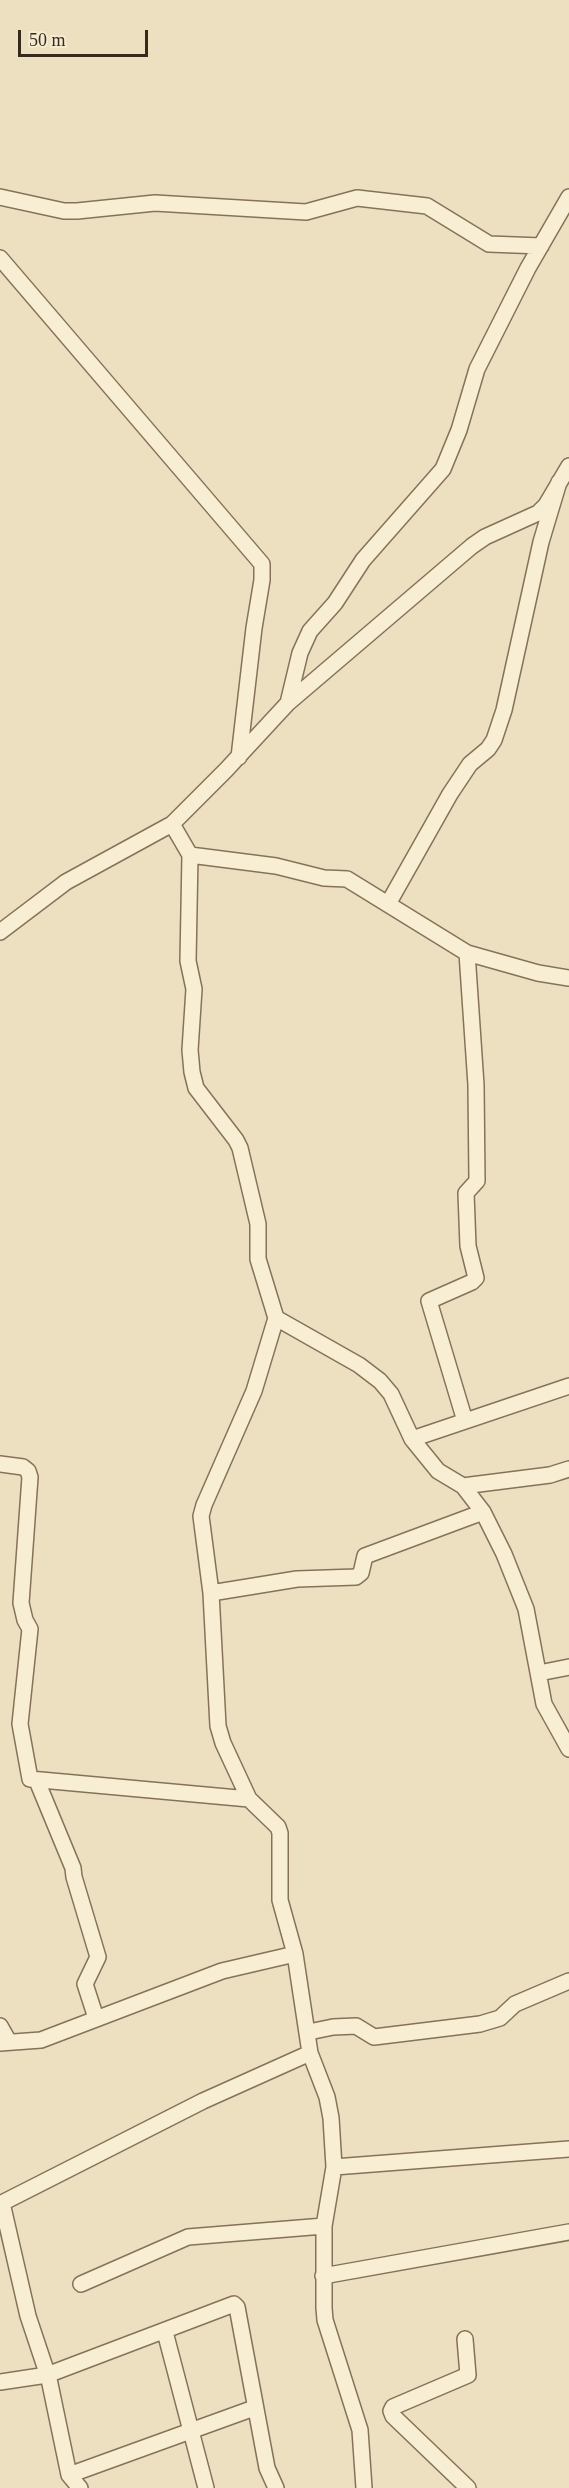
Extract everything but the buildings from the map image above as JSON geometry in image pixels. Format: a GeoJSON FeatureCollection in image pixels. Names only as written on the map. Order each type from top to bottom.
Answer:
{"type":"FeatureCollection","features":[{"type":"Feature","properties":{"kind":"street"},"geometry":{"type":"LineString","coordinates":[[0,197],[77,212],[155,202],[306,212],[357,198],[428,206],[489,244],[541,246]]}},
{"type":"Feature","properties":{"kind":"street"},"geometry":{"type":"LineString","coordinates":[[288,703],[300,653],[310,631],[335,603],[363,560],[443,469],[459,430],[477,369],[569,197]]}},
{"type":"Feature","properties":{"kind":"street"},"geometry":{"type":"LineString","coordinates":[[0,258],[262,564],[262,580],[238,757]]}},
{"type":"Feature","properties":{"kind":"street"},"geometry":{"type":"LineString","coordinates":[[0,932],[66,882],[172,824],[288,703],[472,546],[485,537],[538,513],[546,505],[569,466]]}},
{"type":"Feature","properties":{"kind":"street"},"geometry":{"type":"LineString","coordinates":[[388,904],[450,794],[470,764],[494,740],[504,710],[541,542],[559,482]]}},
{"type":"Feature","properties":{"kind":"street"},"geometry":{"type":"LineString","coordinates":[[172,824],[190,855],[188,961],[194,989],[190,1050],[192,1072],[196,1088],[240,1148],[258,1224],[258,1259],[276,1318],[254,1391],[201,1516],[211,1593],[218,1726],[223,1743],[249,1799],[278,1827],[280,1833],[280,1899],[295,1954],[309,2032],[310,2053],[327,2097],[334,2168],[324,2226],[325,2320],[360,2430],[364,2488]]}},
{"type":"Feature","properties":{"kind":"street"},"geometry":{"type":"LineString","coordinates":[[190,855],[276,866],[324,878],[342,878],[467,953],[538,973],[569,978]]}},
{"type":"Feature","properties":{"kind":"street"},"geometry":{"type":"LineString","coordinates":[[465,1421],[429,1300],[472,1282],[476,1278],[468,1246],[466,1193],[477,1181],[476,1085],[467,953]]}},
{"type":"Feature","properties":{"kind":"street"},"geometry":{"type":"LineString","coordinates":[[276,1318],[359,1365],[380,1381],[391,1394],[412,1438],[438,1470],[463,1486],[483,1512],[504,1554],[526,1609],[544,1704],[569,1749]]}},
{"type":"Feature","properties":{"kind":"street"},"geometry":{"type":"LineString","coordinates":[[412,1438],[569,1386]]}},
{"type":"Feature","properties":{"kind":"street"},"geometry":{"type":"LineString","coordinates":[[0,1464],[23,1467],[28,1471],[30,1477],[21,1603],[24,1620],[30,1629],[20,1724],[30,1779],[249,1799]]}},
{"type":"Feature","properties":{"kind":"street"},"geometry":{"type":"LineString","coordinates":[[463,1486],[550,1475],[569,1469]]}},
{"type":"Feature","properties":{"kind":"street"},"geometry":{"type":"LineString","coordinates":[[211,1593],[297,1579],[356,1576],[362,1573],[365,1556],[483,1512]]}},
{"type":"Feature","properties":{"kind":"street"},"geometry":{"type":"LineString","coordinates":[[539,1673],[569,1667]]}},
{"type":"Feature","properties":{"kind":"street"},"geometry":{"type":"LineString","coordinates":[[37,1781],[73,1868],[98,1957],[85,1984],[96,2019]]}},
{"type":"Feature","properties":{"kind":"street"},"geometry":{"type":"LineString","coordinates":[[0,2026],[5,2043],[41,2040],[222,1971],[295,1954]]}},
{"type":"Feature","properties":{"kind":"street"},"geometry":{"type":"LineString","coordinates":[[309,2032],[333,2027],[356,2026],[374,2037],[480,2024],[501,2018],[515,2004],[569,1981]]}},
{"type":"Feature","properties":{"kind":"street"},"geometry":{"type":"LineString","coordinates":[[80,2488],[69,2475],[47,2375],[28,2316],[1,2204],[203,2101],[310,2053]]}},
{"type":"Feature","properties":{"kind":"street"},"geometry":{"type":"LineString","coordinates":[[334,2168],[569,2150]]}},
{"type":"Feature","properties":{"kind":"street"},"geometry":{"type":"LineString","coordinates":[[81,2284],[188,2237],[324,2226]]}},
{"type":"Feature","properties":{"kind":"street"},"geometry":{"type":"LineString","coordinates":[[323,2276],[569,2232]]}},
{"type":"Feature","properties":{"kind":"street"},"geometry":{"type":"LineString","coordinates":[[0,2382],[47,2375],[234,2304],[237,2307],[267,2468],[276,2488]]}},
{"type":"Feature","properties":{"kind":"street"},"geometry":{"type":"LineString","coordinates":[[165,2332],[206,2488]]}},
{"type":"Feature","properties":{"kind":"street"},"geometry":{"type":"LineString","coordinates":[[465,2339],[468,2375],[393,2407],[391,2411],[393,2416],[468,2488]]}},
{"type":"Feature","properties":{"kind":"street"},"geometry":{"type":"LineString","coordinates":[[69,2475],[254,2408]]}}]}
